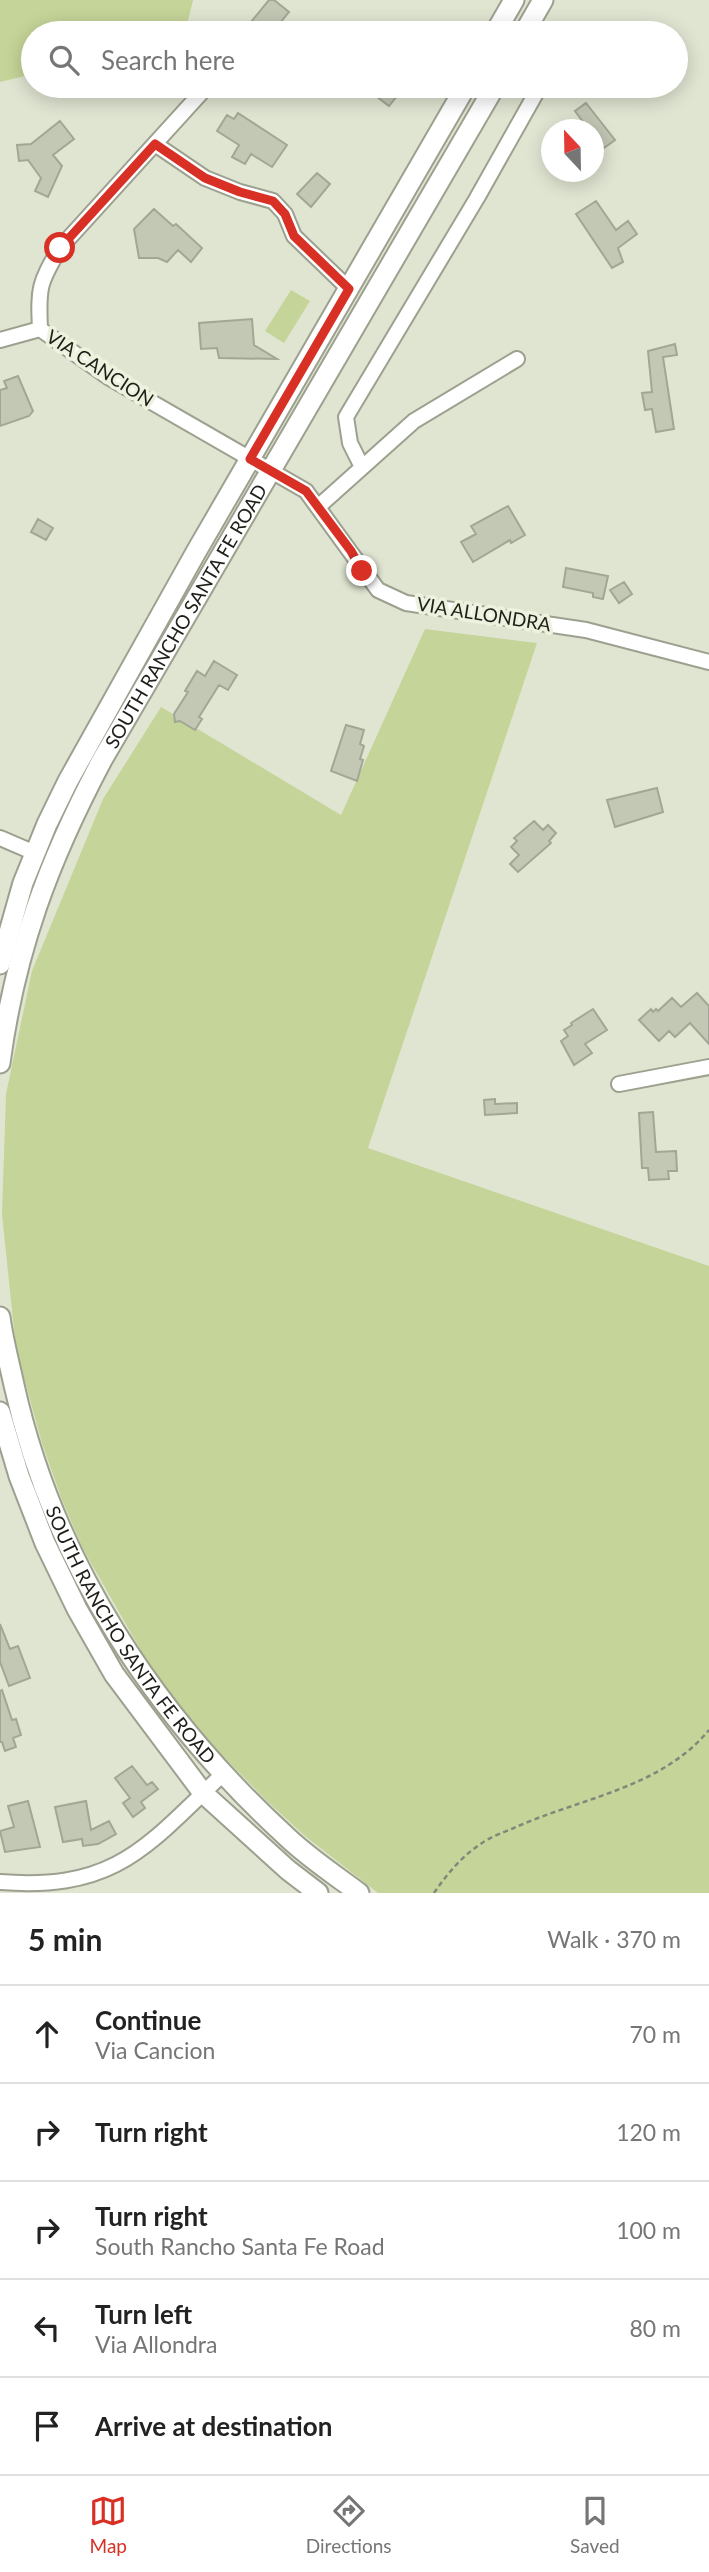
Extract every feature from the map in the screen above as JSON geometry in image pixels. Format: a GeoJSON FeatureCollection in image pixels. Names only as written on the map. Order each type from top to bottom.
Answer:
{"type":"FeatureCollection","features":[{"type":"Feature","properties":{"kind":"main road"},"geometry":{"type":"LineString","coordinates":[[502,21],[514,0]]}},
{"type":"Feature","properties":{"kind":"main road"},"geometry":{"type":"LineString","coordinates":[[531,21],[543,0]]}},
{"type":"Feature","properties":{"kind":"main road","name":"SOUTH RANCHO SANTA FE ROAD"},"geometry":{"type":"LineString","coordinates":[[0,964],[13,914],[35,853],[68,781],[459,98]]}},
{"type":"Feature","properties":{"kind":"main road","name":"SOUTH RANCHO SANTA FE ROAD"},"geometry":{"type":"LineString","coordinates":[[0,1063],[13,984],[29,923],[70,821],[102,760],[488,98]]}},
{"type":"Feature","properties":{"kind":"main road","name":"SOUTH RANCHO SANTA FE ROAD"},"geometry":{"type":"LineString","coordinates":[[0,1317],[27,1438],[51,1506],[111,1629],[153,1690],[223,1774],[289,1839],[359,1893]]}},
{"type":"Feature","properties":{"kind":"main road","name":"SOUTH RANCHO SANTA FE ROAD"},"geometry":{"type":"LineString","coordinates":[[0,1412],[19,1476],[45,1544],[76,1609],[114,1674],[203,1793],[288,1870],[318,1893]]}},
{"type":"Feature","properties":{"kind":"street","name":"VIA CANCION"},"geometry":{"type":"LineString","coordinates":[[196,98],[60,248],[43,277],[38,298],[40,329],[108,377],[271,471]]}},
{"type":"Feature","properties":{"kind":"street"},"geometry":{"type":"LineString","coordinates":[[362,467],[350,443],[346,416],[477,198],[533,98]]}},
{"type":"Feature","properties":{"kind":"street"},"geometry":{"type":"LineString","coordinates":[[155,144],[205,178],[273,201],[285,214],[294,236],[349,289]]}},
{"type":"Feature","properties":{"kind":"street"},"geometry":{"type":"LineString","coordinates":[[0,340],[40,329]]}},
{"type":"Feature","properties":{"kind":"street"},"geometry":{"type":"LineString","coordinates":[[318,507],[414,421],[517,359]]}},
{"type":"Feature","properties":{"kind":"street","name":"VIA ALLONDRA"},"geometry":{"type":"LineString","coordinates":[[271,471],[306,491],[378,590],[407,603],[586,630],[709,662]]}},
{"type":"Feature","properties":{"kind":"street"},"geometry":{"type":"LineString","coordinates":[[0,838],[35,853]]}},
{"type":"Feature","properties":{"kind":"street"},"geometry":{"type":"LineString","coordinates":[[620,1084],[709,1067]]}},
{"type":"Feature","properties":{"kind":"street"},"geometry":{"type":"LineString","coordinates":[[4,1886],[62,1882],[113,1867],[145,1847],[223,1774]]}},
{"type":"Feature","properties":{"kind":"path"},"geometry":{"type":"LineString","coordinates":[[434,1893],[449,1871],[483,1842],[544,1815],[629,1787],[695,1747],[709,1730]]}},
{"type":"Feature","properties":{"kind":"green space"},"geometry":{"type":"Polygon","coordinates":[[[0,0],[193,0],[188,21],[21,21],[21,77],[0,82],[0,0]]]}},
{"type":"Feature","properties":{"kind":"green space"},"geometry":{"type":"Polygon","coordinates":[[[291,290],[310,301],[284,343],[265,331],[291,290]]]}},
{"type":"Feature","properties":{"kind":"green space"},"geometry":{"type":"Polygon","coordinates":[[[425,629],[537,643],[368,1148],[709,1266],[709,1893],[378,1893],[305,1836],[216,1749],[147,1661],[83,1549],[62,1500],[42,1443],[16,1349],[2,1214],[6,1094],[32,971],[103,799],[161,707],[341,815],[425,629]]]}},
{"type":"Feature","properties":{"kind":"building"},"geometry":{"type":"Polygon","coordinates":[[[269,0],[274,0],[289,12],[282,21],[252,21],[269,0]]]}},
{"type":"Feature","properties":{"kind":"building"},"geometry":{"type":"Polygon","coordinates":[[[379,98],[395,98],[389,106],[379,98]]]}},
{"type":"Feature","properties":{"kind":"building"},"geometry":{"type":"Polygon","coordinates":[[[586,103],[599,119],[581,119],[575,111],[586,103]]]}},
{"type":"Feature","properties":{"kind":"building"},"geometry":{"type":"Polygon","coordinates":[[[238,113],[287,145],[272,167],[251,154],[245,164],[232,157],[239,145],[217,131],[227,115],[234,119],[238,113]]]}},
{"type":"Feature","properties":{"kind":"building"},"geometry":{"type":"Polygon","coordinates":[[[60,121],[74,139],[53,155],[62,166],[48,197],[35,191],[41,178],[28,160],[19,161],[17,145],[31,144],[60,121]]]}},
{"type":"Feature","properties":{"kind":"building"},"geometry":{"type":"Polygon","coordinates":[[[604,126],[615,140],[604,148],[604,126]]]}},
{"type":"Feature","properties":{"kind":"building"},"geometry":{"type":"Polygon","coordinates":[[[317,173],[330,184],[311,207],[297,194],[317,173]]]}},
{"type":"Feature","properties":{"kind":"building"},"geometry":{"type":"Polygon","coordinates":[[[596,201],[616,230],[628,221],[637,234],[618,248],[623,262],[612,268],[576,214],[596,201]]]}},
{"type":"Feature","properties":{"kind":"building"},"geometry":{"type":"Polygon","coordinates":[[[154,209],[173,226],[176,224],[202,248],[191,262],[178,250],[167,262],[158,258],[139,258],[134,229],[154,209]]]}},
{"type":"Feature","properties":{"kind":"building"},"geometry":{"type":"Polygon","coordinates":[[[252,319],[254,345],[277,359],[219,358],[217,348],[201,349],[199,323],[252,319]]]}},
{"type":"Feature","properties":{"kind":"building"},"geometry":{"type":"Polygon","coordinates":[[[675,344],[677,355],[663,357],[674,429],[656,432],[652,409],[645,410],[642,393],[652,392],[648,351],[675,344]]]}},
{"type":"Feature","properties":{"kind":"building"},"geometry":{"type":"Polygon","coordinates":[[[18,376],[33,411],[29,416],[0,426],[0,390],[7,388],[4,381],[18,376]]]}},
{"type":"Feature","properties":{"kind":"building"},"geometry":{"type":"Polygon","coordinates":[[[508,506],[525,535],[511,543],[510,540],[473,562],[461,542],[476,534],[471,526],[508,506]]]}},
{"type":"Feature","properties":{"kind":"building"},"geometry":{"type":"Polygon","coordinates":[[[38,519],[53,528],[46,540],[31,532],[38,519]]]}},
{"type":"Feature","properties":{"kind":"building"},"geometry":{"type":"Polygon","coordinates":[[[566,568],[608,576],[603,599],[593,597],[593,593],[563,587],[566,568]]]}},
{"type":"Feature","properties":{"kind":"building"},"geometry":{"type":"Polygon","coordinates":[[[624,582],[632,594],[619,603],[610,590],[624,582]]]}},
{"type":"Feature","properties":{"kind":"building"},"geometry":{"type":"Polygon","coordinates":[[[214,661],[237,675],[228,690],[219,685],[199,717],[202,719],[195,730],[180,721],[175,722],[174,714],[197,671],[205,676],[214,661]]]}},
{"type":"Feature","properties":{"kind":"building"},"geometry":{"type":"Polygon","coordinates":[[[346,725],[364,730],[360,744],[364,746],[360,759],[363,760],[357,781],[331,771],[346,725]]]}},
{"type":"Feature","properties":{"kind":"building"},"geometry":{"type":"Polygon","coordinates":[[[657,788],[663,812],[615,827],[607,800],[657,788]]]}},
{"type":"Feature","properties":{"kind":"building"},"geometry":{"type":"Polygon","coordinates":[[[534,821],[543,830],[548,825],[556,833],[549,841],[551,843],[518,872],[510,864],[519,855],[511,847],[517,841],[514,838],[534,821]]]}},
{"type":"Feature","properties":{"kind":"building"},"geometry":{"type":"Polygon","coordinates":[[[697,993],[709,1006],[709,1044],[690,1023],[675,1037],[669,1031],[659,1041],[639,1020],[651,1009],[653,1012],[656,1009],[658,1011],[672,998],[681,1007],[697,993]]]}},
{"type":"Feature","properties":{"kind":"building"},"geometry":{"type":"Polygon","coordinates":[[[593,1009],[607,1030],[585,1044],[592,1053],[574,1065],[561,1041],[568,1036],[564,1030],[593,1009]]]}},
{"type":"Feature","properties":{"kind":"building"},"geometry":{"type":"Polygon","coordinates":[[[495,1099],[495,1104],[517,1103],[517,1113],[485,1115],[484,1100],[495,1099]]]}},
{"type":"Feature","properties":{"kind":"building"},"geometry":{"type":"Polygon","coordinates":[[[653,1112],[656,1152],[676,1151],[677,1171],[668,1171],[669,1179],[649,1180],[648,1168],[642,1168],[639,1113],[653,1112]]]}},
{"type":"Feature","properties":{"kind":"building"},"geometry":{"type":"Polygon","coordinates":[[[0,1624],[10,1649],[18,1646],[30,1678],[9,1686],[0,1662],[0,1624]]]}},
{"type":"Feature","properties":{"kind":"building"},"geometry":{"type":"Polygon","coordinates":[[[2,1690],[12,1720],[16,1719],[21,1735],[13,1738],[16,1747],[5,1751],[0,1742],[2,1690]]]}},
{"type":"Feature","properties":{"kind":"building"},"geometry":{"type":"Polygon","coordinates":[[[132,1766],[147,1785],[152,1782],[158,1789],[141,1802],[145,1808],[133,1817],[123,1803],[130,1798],[115,1778],[132,1766]]]}},
{"type":"Feature","properties":{"kind":"building"},"geometry":{"type":"Polygon","coordinates":[[[28,1801],[40,1847],[5,1852],[0,1831],[14,1827],[8,1806],[28,1801]]]}},
{"type":"Feature","properties":{"kind":"building"},"geometry":{"type":"Polygon","coordinates":[[[86,1801],[91,1830],[109,1821],[116,1834],[98,1844],[83,1846],[82,1839],[63,1842],[55,1807],[86,1801]]]}},
{"type":"Feature","properties":{"kind":"route"},"geometry":{"type":"LineString","coordinates":[[60,248],[155,144],[205,178],[278,205],[294,236],[349,289],[250,459],[306,491],[351,551],[362,571]]}}]}
